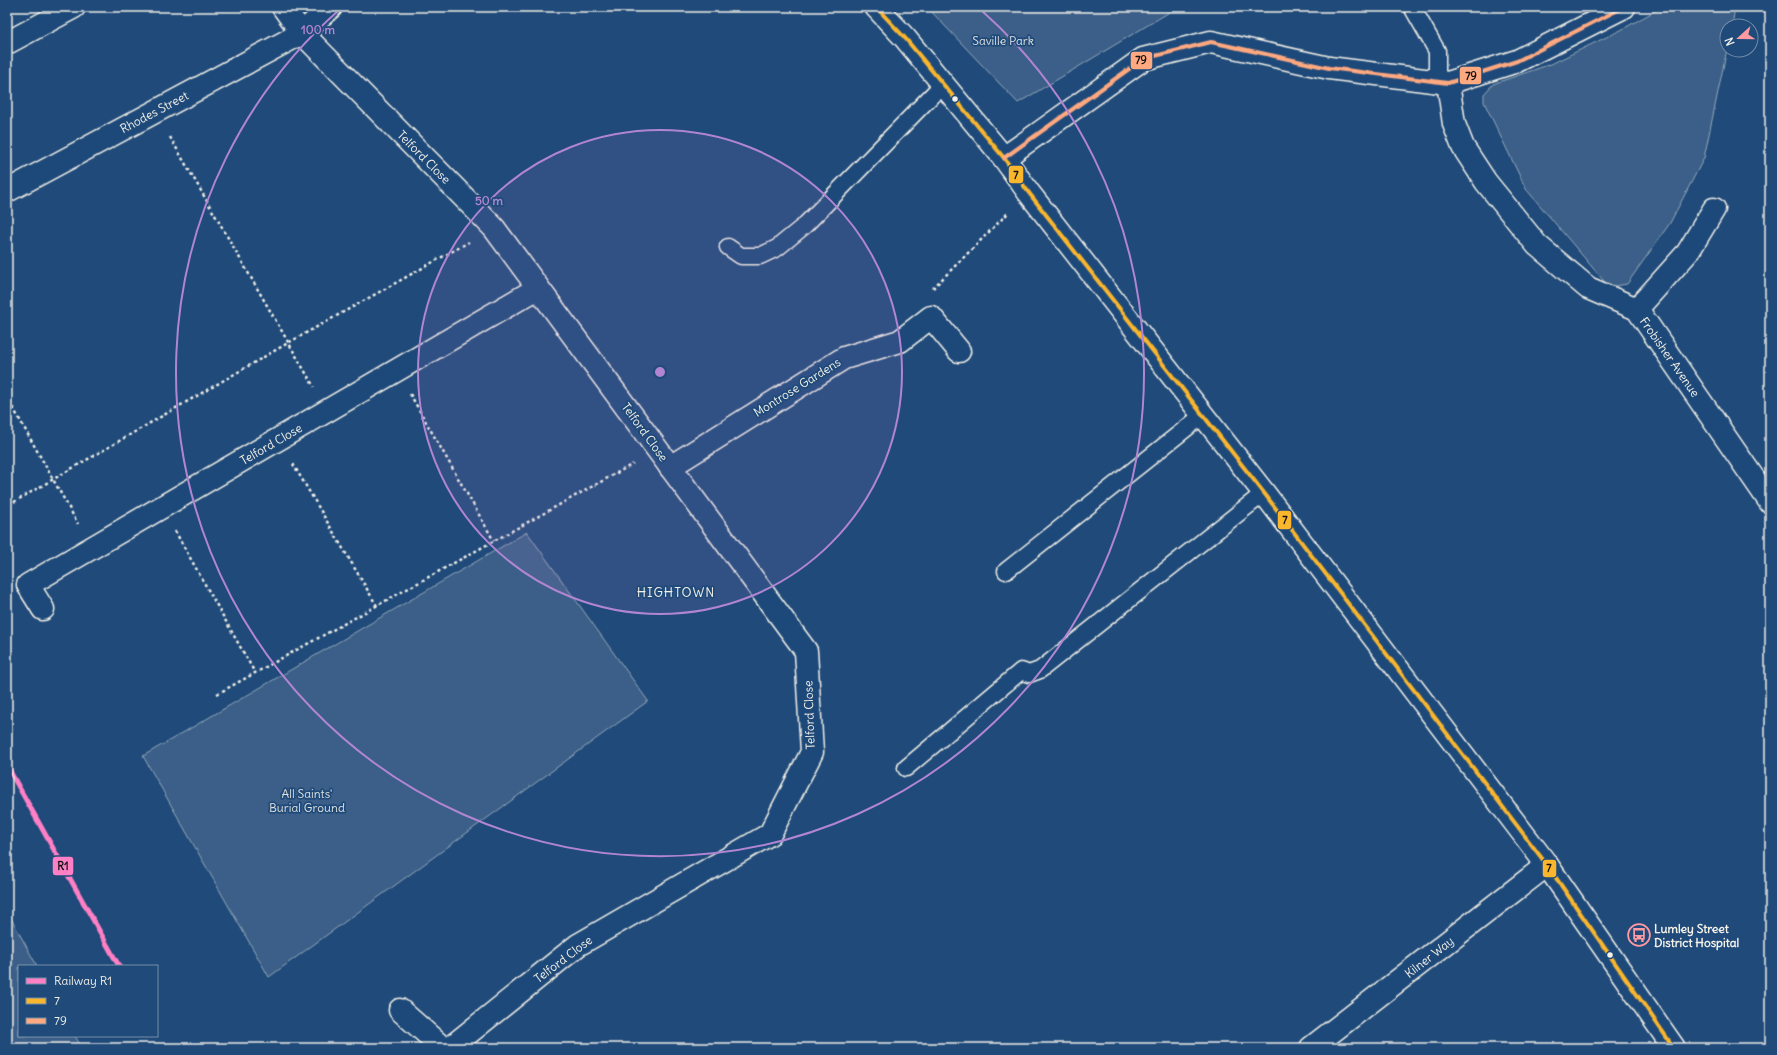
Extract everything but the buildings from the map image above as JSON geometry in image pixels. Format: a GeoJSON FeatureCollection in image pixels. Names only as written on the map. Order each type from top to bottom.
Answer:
{"type":"FeatureCollection","features":[{"type":"Feature","properties":{"kind":"street"},"geometry":{"type":"LineString","coordinates":[[7,43],[74,7]]}},
{"type":"Feature","properties":{"kind":"street"},"geometry":{"type":"LineString","coordinates":[[283,7],[302,33]]}},
{"type":"Feature","properties":{"kind":"street","name":"Rhodes Street"},"geometry":{"type":"LineString","coordinates":[[7,191],[302,33],[331,7]]}},
{"type":"Feature","properties":{"kind":"street"},"geometry":{"type":"LineString","coordinates":[[876,7],[904,38],[1004,158],[1029,193],[1264,493],[1547,865],[1674,1048]]}},
{"type":"Feature","properties":{"kind":"street"},"geometry":{"type":"LineString","coordinates":[[1004,158],[1143,59],[1211,42],[1329,68],[1442,82],[1517,61],[1624,7]]}},
{"type":"Feature","properties":{"kind":"street","name":"Telford Close"},"geometry":{"type":"LineString","coordinates":[[302,33],[494,228],[806,651],[812,752],[770,834],[578,945],[450,1048]]}},
{"type":"Feature","properties":{"kind":"street","name":"Frobisher Avenue"},"geometry":{"type":"LineString","coordinates":[[1442,82],[1454,124],[1463,147],[1486,182],[1537,245],[1588,288],[1637,309],[1770,502]]}},
{"type":"Feature","properties":{"kind":"street"},"geometry":{"type":"LineString","coordinates":[[1637,309],[1688,252],[1714,209]]}},
{"type":"Feature","properties":{"kind":"street","name":"Telford Close"},"geometry":{"type":"LineString","coordinates":[[43,609],[28,585],[538,288]]}},
{"type":"Feature","properties":{"kind":"street","name":"Montrose Gardens"},"geometry":{"type":"LineString","coordinates":[[664,458],[844,358],[900,341],[931,317],[959,351]]}},
{"type":"Feature","properties":{"kind":"street","name":"Kilner Way"},"geometry":{"type":"LineString","coordinates":[[1311,1048],[1547,865]]}},
{"type":"Feature","properties":{"kind":"street"},"geometry":{"type":"LineString","coordinates":[[400,1010],[443,1048]]}},
{"type":"Feature","properties":{"kind":"lane"},"geometry":{"type":"LineString","coordinates":[[1412,7],[1437,52],[1442,82]]}},
{"type":"Feature","properties":{"kind":"lane"},"geometry":{"type":"LineString","coordinates":[[728,247],[741,256],[760,256],[777,248],[804,226],[942,84]]}},
{"type":"Feature","properties":{"kind":"lane"},"geometry":{"type":"LineString","coordinates":[[1006,571],[1203,415]]}},
{"type":"Feature","properties":{"kind":"lane"},"geometry":{"type":"LineString","coordinates":[[906,768],[1021,671],[1029,674],[1040,670],[1264,493]]}},
{"type":"Feature","properties":{"kind":"path"},"geometry":{"type":"LineString","coordinates":[[155,112],[327,411]]}},
{"type":"Feature","properties":{"kind":"path"},"geometry":{"type":"LineString","coordinates":[[933,288],[1029,193]]}},
{"type":"Feature","properties":{"kind":"path"},"geometry":{"type":"LineString","coordinates":[[14,502],[288,343],[494,228]]}},
{"type":"Feature","properties":{"kind":"path"},"geometry":{"type":"LineString","coordinates":[[397,370],[494,541]]}},
{"type":"Feature","properties":{"kind":"path"},"geometry":{"type":"LineString","coordinates":[[7,397],[92,548]]}},
{"type":"Feature","properties":{"kind":"path"},"geometry":{"type":"LineString","coordinates":[[278,440],[377,606]]}},
{"type":"Feature","properties":{"kind":"path"},"geometry":{"type":"LineString","coordinates":[[217,694],[494,541],[664,458]]}},
{"type":"Feature","properties":{"kind":"path"},"geometry":{"type":"LineString","coordinates":[[162,507],[255,673]]}},
{"type":"Feature","properties":{"kind":"green space","name":"Saville Park"},"geometry":{"type":"Polygon","coordinates":[[[927,7],[1178,7],[1018,103],[927,7]]]}},
{"type":"Feature","properties":{"kind":"green space"},"geometry":{"type":"Polygon","coordinates":[[[1662,7],[1735,7],[1733,18],[1719,18],[1719,58],[1725,58],[1704,158],[1670,223],[1627,284],[1609,287],[1526,189],[1484,102],[1484,94],[1493,84],[1551,64],[1621,30],[1662,7]]]}},
{"type":"Feature","properties":{"kind":"green space","name":"All Saints' Burial Ground"},"geometry":{"type":"Polygon","coordinates":[[[527,532],[648,701],[269,977],[143,756],[527,532]]]}},
{"type":"Feature","properties":{"kind":"green space"},"geometry":{"type":"Polygon","coordinates":[[[7,911],[36,965],[18,965],[18,1037],[76,1037],[82,1048],[7,1048],[7,911]]]}},
{"type":"Feature","properties":{"kind":"rail line","name":"R1"},"geometry":{"type":"LineString","coordinates":[[7,766],[118,965]]}},
{"type":"Feature","properties":{"kind":"transit line","name":"7"},"geometry":{"type":"LineString","coordinates":[[876,7],[905,38],[1004,158],[1029,193],[1264,493],[1547,865],[1674,1048]]}},
{"type":"Feature","properties":{"kind":"transit line","name":"79"},"geometry":{"type":"LineString","coordinates":[[1004,158],[1143,59],[1211,42],[1329,68],[1448,83],[1517,61],[1624,7]]}},
{"type":"Feature","properties":{"kind":"place","name":"Lumley Street District Hospital"},"geometry":{"type":"Point","coordinates":[1639,935]}},
{"type":"Feature","properties":{"kind":"district","name":"HIGHTOWN"},"geometry":{"type":"Point","coordinates":[676,592]}}]}
